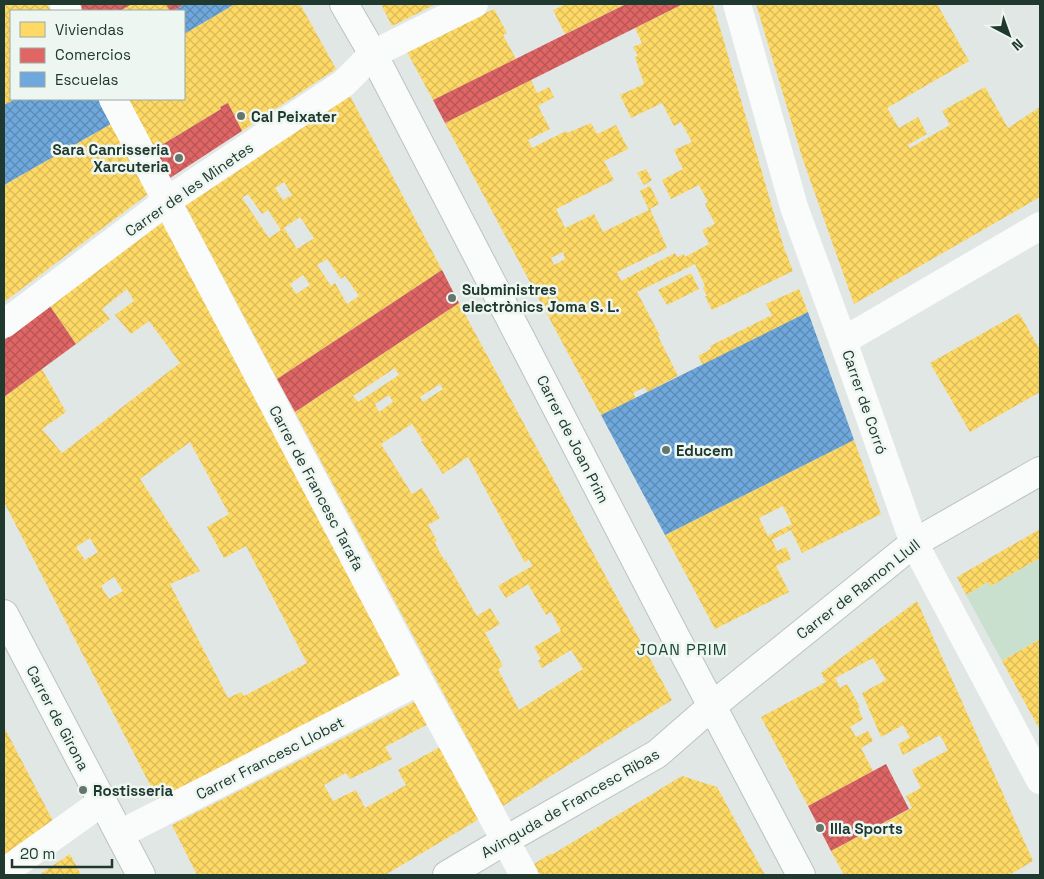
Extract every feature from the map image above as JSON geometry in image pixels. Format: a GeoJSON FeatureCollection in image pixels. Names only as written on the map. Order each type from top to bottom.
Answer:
{"type":"FeatureCollection","features":[{"type":"Feature","properties":{"kind":"street","name":"Carrer de Joan Prim"},"geometry":{"type":"LineString","coordinates":[[344,4],[373,54],[801,875]]}},
{"type":"Feature","properties":{"kind":"street","name":"Carrer de les Minetes"},"geometry":{"type":"LineString","coordinates":[[4,324],[167,202],[343,84],[373,54],[474,4]]}},
{"type":"Feature","properties":{"kind":"street","name":"Carrer de Corró"},"geometry":{"type":"LineString","coordinates":[[737,4],[794,207],[914,543],[1040,780]]}},
{"type":"Feature","properties":{"kind":"street","name":"Carrer de Francesc Tarafa"},"geometry":{"type":"LineString","coordinates":[[114,100],[419,681],[524,875]]}},
{"type":"Feature","properties":{"kind":"street"},"geometry":{"type":"LineString","coordinates":[[843,341],[1040,226]]}},
{"type":"Feature","properties":{"kind":"street","name":"Carrer de Ramon Llull"},"geometry":{"type":"LineString","coordinates":[[712,706],[914,543],[1040,471]]}},
{"type":"Feature","properties":{"kind":"street","name":"Carrer de Girona"},"geometry":{"type":"LineString","coordinates":[[4,614],[141,875]]}},
{"type":"Feature","properties":{"kind":"street","name":"Carrer Francesc Llobet"},"geometry":{"type":"LineString","coordinates":[[120,834],[419,681]]}},
{"type":"Feature","properties":{"kind":"street","name":"Avinguda de Francesc Ribas"},"geometry":{"type":"LineString","coordinates":[[447,875],[657,754],[712,706]]}},
{"type":"Feature","properties":{"kind":"street"},"geometry":{"type":"LineString","coordinates":[[4,872],[102,802]]}},
{"type":"Feature","properties":{"kind":"green space"},"geometry":{"type":"Polygon","coordinates":[[[1040,558],[1040,639],[1002,661],[966,595],[988,582],[991,586],[1040,558]]]}},
{"type":"Feature","properties":{"kind":"building: Viviendas"},"geometry":{"type":"Polygon","coordinates":[[[4,4],[47,4],[50,10],[10,10],[10,100],[14,100],[4,105],[4,4]]]}},
{"type":"Feature","properties":{"kind":"building: Viviendas"},"geometry":{"type":"Polygon","coordinates":[[[132,4],[166,4],[169,10],[122,10],[132,4]]]}},
{"type":"Feature","properties":{"kind":"building: Viviendas"},"geometry":{"type":"Polygon","coordinates":[[[235,4],[300,4],[336,69],[242,131],[228,103],[155,149],[129,100],[185,100],[185,33],[235,4]]]}},
{"type":"Feature","properties":{"kind":"building: Viviendas"},"geometry":{"type":"Polygon","coordinates":[[[381,4],[436,4],[392,26],[381,4]]]}},
{"type":"Feature","properties":{"kind":"building: Viviendas"},"geometry":{"type":"Polygon","coordinates":[[[566,4],[626,4],[565,34],[553,10],[566,4]]]}},
{"type":"Feature","properties":{"kind":"building: Viviendas"},"geometry":{"type":"Polygon","coordinates":[[[683,4],[713,4],[784,248],[793,271],[712,310],[705,296],[707,296],[703,288],[705,286],[695,264],[637,292],[678,376],[647,392],[645,387],[633,393],[636,398],[601,415],[445,123],[531,80],[537,93],[549,87],[554,97],[538,106],[550,129],[528,140],[532,148],[566,131],[567,133],[591,123],[597,134],[616,125],[628,149],[604,161],[614,180],[556,209],[565,228],[594,214],[603,232],[649,210],[640,191],[650,186],[659,204],[650,209],[667,248],[617,272],[621,281],[675,253],[677,257],[684,254],[685,257],[709,244],[702,230],[715,224],[705,204],[708,202],[699,185],[671,199],[662,180],[683,169],[674,150],[692,142],[681,122],[674,126],[662,103],[631,118],[620,95],[644,84],[635,57],[638,56],[633,47],[642,43],[635,28],[683,4]],[[563,252],[551,258],[554,265],[565,259],[563,252]]]}},
{"type":"Feature","properties":{"kind":"building: Viviendas"},"geometry":{"type":"Polygon","coordinates":[[[756,4],[937,4],[969,61],[887,108],[899,128],[918,117],[927,134],[908,145],[910,148],[950,125],[942,111],[985,87],[1008,128],[1040,107],[1040,197],[854,304],[802,157],[756,4]]]}},
{"type":"Feature","properties":{"kind":"building: Viviendas"},"geometry":{"type":"Polygon","coordinates":[[[494,9],[507,33],[503,35],[516,59],[433,100],[407,52],[494,9]]]}},
{"type":"Feature","properties":{"kind":"building: Viviendas"},"geometry":{"type":"Polygon","coordinates":[[[350,96],[442,270],[277,379],[185,205],[350,96]],[[284,182],[275,188],[283,200],[292,195],[284,182]],[[248,194],[242,198],[269,238],[281,230],[268,210],[262,214],[248,194]],[[300,217],[284,228],[297,249],[314,238],[300,217]],[[327,259],[317,265],[331,286],[335,283],[347,304],[359,296],[345,276],[341,279],[327,259]],[[303,275],[290,284],[296,294],[310,285],[303,275]]]}},
{"type":"Feature","properties":{"kind":"building: Viviendas"},"geometry":{"type":"Polygon","coordinates":[[[111,124],[148,194],[4,302],[4,185],[111,124]]]}},
{"type":"Feature","properties":{"kind":"building: Viviendas"},"geometry":{"type":"Polygon","coordinates":[[[646,169],[652,180],[644,185],[637,173],[646,169]]]}},
{"type":"Feature","properties":{"kind":"building: Viviendas"},"geometry":{"type":"Polygon","coordinates":[[[163,222],[407,680],[161,806],[4,502],[4,397],[42,369],[66,412],[42,429],[62,453],[180,363],[149,321],[131,334],[115,315],[134,301],[127,289],[102,309],[110,319],[76,344],[50,306],[163,222]],[[190,442],[140,479],[200,571],[170,584],[228,698],[241,692],[244,696],[307,663],[246,546],[224,558],[207,527],[229,514],[190,442]],[[90,538],[76,547],[85,560],[98,552],[90,538]],[[114,577],[101,586],[109,599],[123,591],[114,577]]]}},
{"type":"Feature","properties":{"kind":"building: Viviendas"},"geometry":{"type":"Polygon","coordinates":[[[691,273],[699,289],[667,305],[658,290],[691,273]]]}},
{"type":"Feature","properties":{"kind":"building: Viviendas"},"geometry":{"type":"Polygon","coordinates":[[[799,289],[808,312],[703,365],[698,356],[711,349],[710,346],[772,315],[766,304],[799,289]]]}},
{"type":"Feature","properties":{"kind":"building: Viviendas"},"geometry":{"type":"Polygon","coordinates":[[[459,303],[672,700],[503,806],[295,412],[459,303]],[[395,368],[353,396],[358,402],[399,375],[395,368]],[[440,384],[420,397],[423,402],[443,389],[440,384]],[[389,395],[375,404],[379,412],[393,402],[389,395]],[[412,424],[381,444],[412,494],[422,488],[440,518],[428,525],[437,541],[435,543],[444,560],[477,616],[490,608],[500,624],[485,633],[503,666],[498,669],[519,710],[583,669],[571,650],[542,668],[538,661],[541,659],[534,647],[561,631],[551,612],[546,615],[528,584],[506,598],[498,586],[532,566],[529,559],[525,563],[468,457],[443,474],[412,424]]]}},
{"type":"Feature","properties":{"kind":"building: Viviendas"},"geometry":{"type":"Polygon","coordinates":[[[1019,313],[1040,350],[1040,392],[970,432],[930,363],[1019,313]]]}},
{"type":"Feature","properties":{"kind":"building: Viviendas"},"geometry":{"type":"Polygon","coordinates":[[[854,440],[881,514],[802,553],[791,530],[772,540],[777,551],[786,547],[791,559],[776,566],[789,592],[715,629],[665,535],[854,440]],[[783,506],[759,518],[768,536],[792,524],[783,506]]]}},
{"type":"Feature","properties":{"kind":"building: Viviendas"},"geometry":{"type":"Polygon","coordinates":[[[1040,529],[1040,558],[991,586],[988,582],[966,595],[957,577],[1040,529]]]}},
{"type":"Feature","properties":{"kind":"building: Viviendas"},"geometry":{"type":"Polygon","coordinates":[[[917,601],[1033,861],[1009,875],[844,875],[831,851],[912,808],[906,796],[921,788],[912,770],[948,750],[940,735],[903,755],[898,744],[910,738],[903,725],[881,737],[862,693],[886,680],[873,658],[835,678],[840,688],[847,684],[860,707],[858,708],[863,719],[850,727],[856,737],[868,731],[873,741],[861,748],[873,771],[808,806],[761,717],[826,682],[821,673],[917,601]]]}},
{"type":"Feature","properties":{"kind":"building: Viviendas"},"geometry":{"type":"Polygon","coordinates":[[[1040,639],[1040,730],[1002,661],[1040,639]]]}},
{"type":"Feature","properties":{"kind":"building: Viviendas"},"geometry":{"type":"Polygon","coordinates":[[[418,700],[430,723],[385,747],[392,759],[350,779],[346,773],[324,785],[333,801],[356,790],[365,808],[406,785],[398,770],[442,746],[481,818],[385,875],[197,875],[172,825],[418,700]]]}},
{"type":"Feature","properties":{"kind":"building: Viviendas"},"geometry":{"type":"Polygon","coordinates":[[[4,727],[54,823],[4,857],[4,727]]]}},
{"type":"Feature","properties":{"kind":"building: Viviendas"},"geometry":{"type":"Polygon","coordinates":[[[682,776],[717,787],[765,875],[540,875],[534,864],[682,776]]]}},
{"type":"Feature","properties":{"kind":"building: Viviendas"},"geometry":{"type":"Polygon","coordinates":[[[70,854],[81,875],[39,875],[70,854]]]}},
{"type":"Feature","properties":{"kind":"building: Comercios"},"geometry":{"type":"Polygon","coordinates":[[[77,4],[132,4],[122,10],[80,10],[77,4]]]}},
{"type":"Feature","properties":{"kind":"building: Comercios"},"geometry":{"type":"Polygon","coordinates":[[[166,4],[185,4],[175,10],[169,10],[166,4]]]}},
{"type":"Feature","properties":{"kind":"building: Comercios"},"geometry":{"type":"Polygon","coordinates":[[[626,4],[683,4],[445,123],[433,100],[626,4]]]}},
{"type":"Feature","properties":{"kind":"building: Comercios"},"geometry":{"type":"Polygon","coordinates":[[[228,103],[242,131],[170,178],[155,149],[228,103]]]}},
{"type":"Feature","properties":{"kind":"building: Comercios"},"geometry":{"type":"Polygon","coordinates":[[[442,270],[459,303],[295,412],[277,379],[442,270]]]}},
{"type":"Feature","properties":{"kind":"building: Comercios"},"geometry":{"type":"Polygon","coordinates":[[[50,306],[76,344],[4,397],[4,340],[50,306]]]}},
{"type":"Feature","properties":{"kind":"building: Comercios"},"geometry":{"type":"Polygon","coordinates":[[[886,764],[909,809],[831,851],[808,806],[886,764]]]}},
{"type":"Feature","properties":{"kind":"building: Escuelas"},"geometry":{"type":"Polygon","coordinates":[[[185,4],[235,4],[185,33],[185,10],[175,10],[185,4]]]}},
{"type":"Feature","properties":{"kind":"building: Escuelas"},"geometry":{"type":"Polygon","coordinates":[[[14,100],[99,100],[111,124],[4,185],[4,105],[14,100]]]}},
{"type":"Feature","properties":{"kind":"building: Escuelas"},"geometry":{"type":"Polygon","coordinates":[[[808,312],[854,440],[665,535],[601,415],[808,312]]]}},
{"type":"Feature","properties":{"kind":"place","name":"Cal Peixater"},"geometry":{"type":"Point","coordinates":[241,116]}},
{"type":"Feature","properties":{"kind":"place","name":"Sara Canrisseria Xarcuteria"},"geometry":{"type":"Point","coordinates":[179,158]}},
{"type":"Feature","properties":{"kind":"place","name":"Subministres electrònics Joma S. L."},"geometry":{"type":"Point","coordinates":[452,298]}},
{"type":"Feature","properties":{"kind":"place","name":"Educem"},"geometry":{"type":"Point","coordinates":[666,450]}},
{"type":"Feature","properties":{"kind":"place","name":"Rostisseria"},"geometry":{"type":"Point","coordinates":[83,790]}},
{"type":"Feature","properties":{"kind":"place","name":"Illa Sports"},"geometry":{"type":"Point","coordinates":[820,828]}},
{"type":"Feature","properties":{"kind":"district","name":"JOAN PRIM"},"geometry":{"type":"Point","coordinates":[682,649]}}]}
